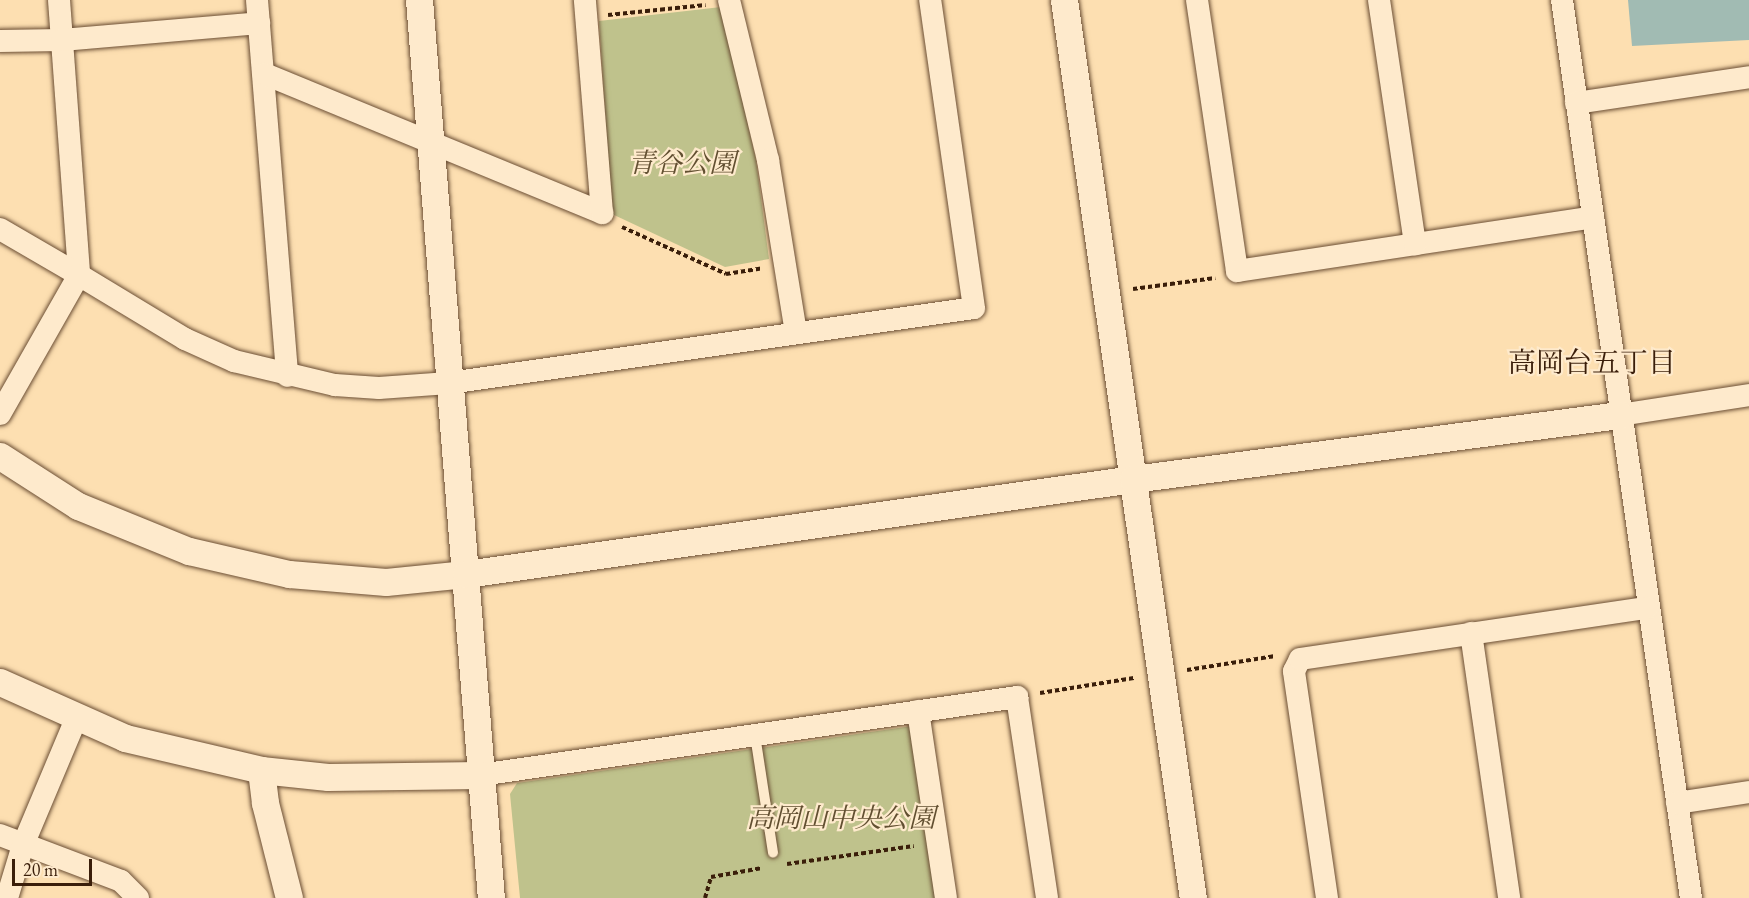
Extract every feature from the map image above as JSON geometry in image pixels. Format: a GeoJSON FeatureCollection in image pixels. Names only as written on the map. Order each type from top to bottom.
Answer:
{"type":"FeatureCollection","features":[{"type":"Feature","properties":{"kind":"street"},"geometry":{"type":"LineString","coordinates":[[0,414],[79,275],[59,0]]}},
{"type":"Feature","properties":{"kind":"street"},"geometry":{"type":"LineString","coordinates":[[257,0],[265,74],[287,376]]}},
{"type":"Feature","properties":{"kind":"street"},"geometry":{"type":"LineString","coordinates":[[419,0],[491,898]]}},
{"type":"Feature","properties":{"kind":"street"},"geometry":{"type":"LineString","coordinates":[[0,229],[185,339],[234,361],[287,376],[335,386],[379,388],[449,383],[974,308],[930,0]]}},
{"type":"Feature","properties":{"kind":"street"},"geometry":{"type":"LineString","coordinates":[[1064,0],[1193,898]]}},
{"type":"Feature","properties":{"kind":"street"},"geometry":{"type":"LineString","coordinates":[[1197,0],[1237,271],[1593,217]]}},
{"type":"Feature","properties":{"kind":"street"},"geometry":{"type":"LineString","coordinates":[[1379,0],[1415,244]]}},
{"type":"Feature","properties":{"kind":"street"},"geometry":{"type":"LineString","coordinates":[[1562,0],[1647,608],[1691,898]]}},
{"type":"Feature","properties":{"kind":"street"},"geometry":{"type":"LineString","coordinates":[[729,1],[768,160],[796,333]]}},
{"type":"Feature","properties":{"kind":"street"},"geometry":{"type":"LineString","coordinates":[[265,74],[602,213],[586,9]]}},
{"type":"Feature","properties":{"kind":"street"},"geometry":{"type":"LineString","coordinates":[[0,41],[62,40],[259,23]]}},
{"type":"Feature","properties":{"kind":"street"},"geometry":{"type":"LineString","coordinates":[[1576,103],[1749,78]]}},
{"type":"Feature","properties":{"kind":"street"},"geometry":{"type":"LineString","coordinates":[[0,456],[78,506],[130,529],[242,566],[386,582],[466,574],[1133,479],[1620,415],[1749,395]]}},
{"type":"Feature","properties":{"kind":"street"},"geometry":{"type":"LineString","coordinates":[[1327,898],[1294,671],[1300,658],[1647,608]]}},
{"type":"Feature","properties":{"kind":"street"},"geometry":{"type":"LineString","coordinates":[[1471,633],[1509,898]]}},
{"type":"Feature","properties":{"kind":"street"},"geometry":{"type":"LineString","coordinates":[[0,682],[76,719],[125,738],[261,770],[328,777],[480,775],[1017,697],[1047,898]]}},
{"type":"Feature","properties":{"kind":"street"},"geometry":{"type":"LineString","coordinates":[[918,711],[946,898]]}},
{"type":"Feature","properties":{"kind":"street"},"geometry":{"type":"LineString","coordinates":[[7,898],[23,845],[76,719]]}},
{"type":"Feature","properties":{"kind":"street"},"geometry":{"type":"LineString","coordinates":[[261,770],[265,803],[289,898]]}},
{"type":"Feature","properties":{"kind":"street"},"geometry":{"type":"LineString","coordinates":[[1677,803],[1749,792]]}},
{"type":"Feature","properties":{"kind":"street"},"geometry":{"type":"LineString","coordinates":[[0,835],[121,881],[138,898]]}},
{"type":"Feature","properties":{"kind":"lane"},"geometry":{"type":"LineString","coordinates":[[755,735],[773,852]]}},
{"type":"Feature","properties":{"kind":"path"},"geometry":{"type":"LineString","coordinates":[[586,9],[729,1]]}},
{"type":"Feature","properties":{"kind":"path"},"geometry":{"type":"LineString","coordinates":[[602,213],[612,223],[726,274],[785,265]]}},
{"type":"Feature","properties":{"kind":"path"},"geometry":{"type":"LineString","coordinates":[[1133,289],[1224,277],[1237,271]]}},
{"type":"Feature","properties":{"kind":"path"},"geometry":{"type":"LineString","coordinates":[[1186,670],[1280,656],[1300,658]]}},
{"type":"Feature","properties":{"kind":"path"},"geometry":{"type":"LineString","coordinates":[[1017,697],[1134,678]]}},
{"type":"Feature","properties":{"kind":"path"},"geometry":{"type":"LineString","coordinates":[[785,865],[938,842]]}},
{"type":"Feature","properties":{"kind":"path"},"geometry":{"type":"LineString","coordinates":[[705,898],[711,877],[774,866]]}},
{"type":"Feature","properties":{"kind":"green space","name":"青谷公園"},"geometry":{"type":"Polygon","coordinates":[[[721,7],[756,160],[769,259],[725,267],[612,214],[599,21],[721,7]]]}},
{"type":"Feature","properties":{"kind":"green space","name":"高岡山中央公園"},"geometry":{"type":"Polygon","coordinates":[[[912,726],[937,898],[520,898],[510,794],[517,783],[912,726]]]}},
{"type":"Feature","properties":{"kind":"water"},"geometry":{"type":"Polygon","coordinates":[[[1628,0],[1749,0],[1749,40],[1632,46],[1628,0]]]}},
{"type":"Feature","properties":{"kind":"district","name":"高岡台五丁目"},"geometry":{"type":"Point","coordinates":[1592,362]}}]}
